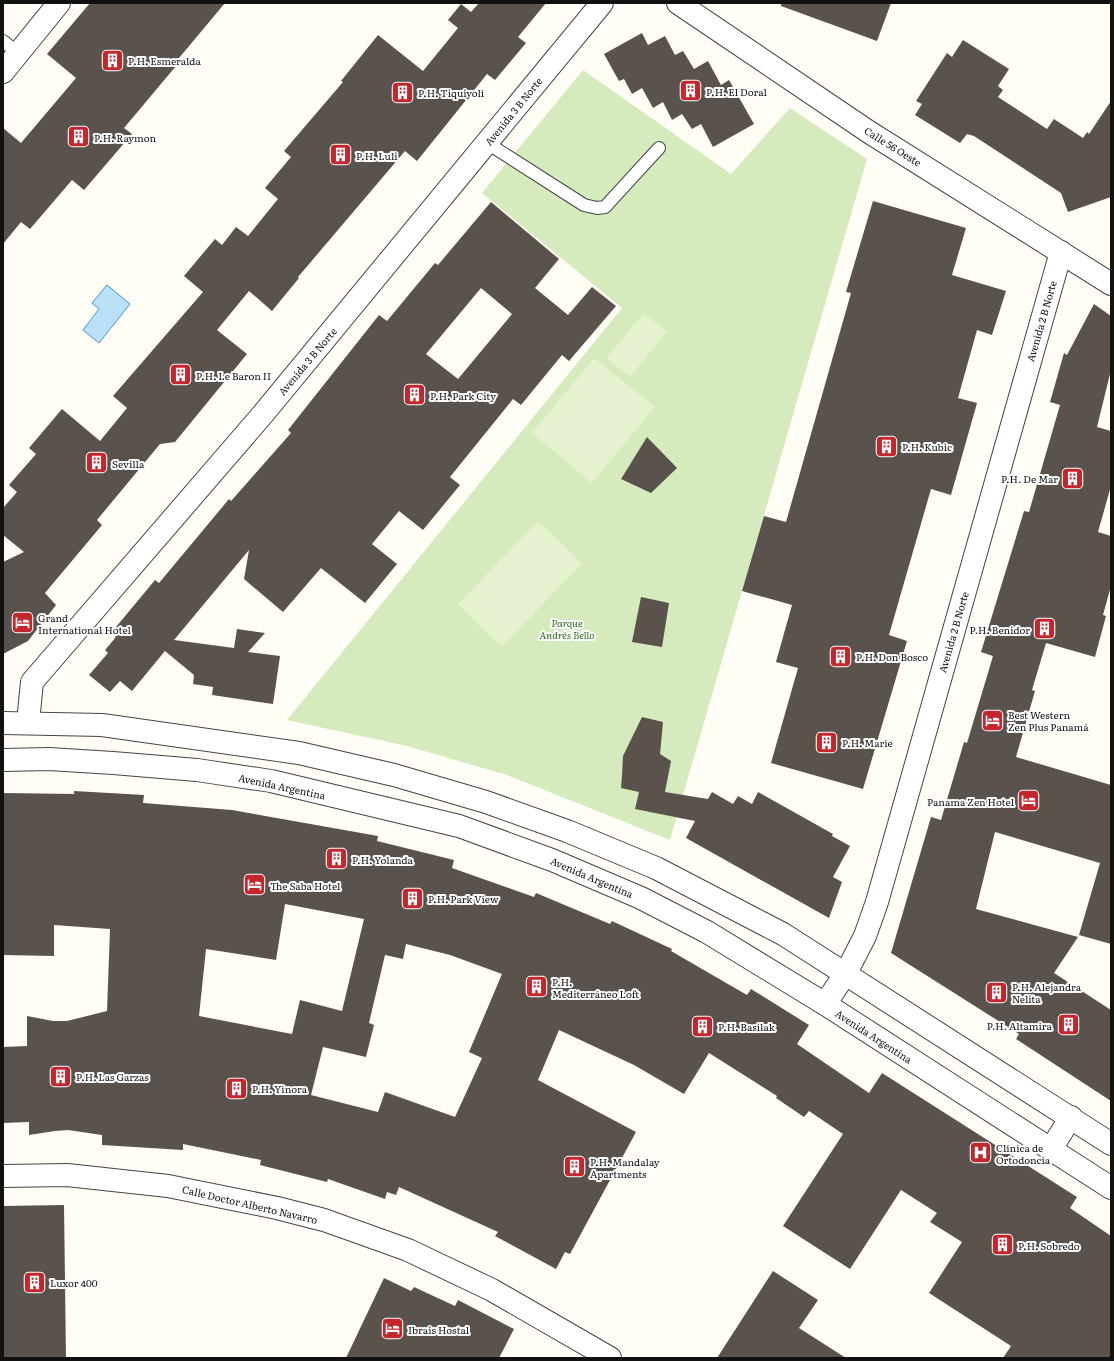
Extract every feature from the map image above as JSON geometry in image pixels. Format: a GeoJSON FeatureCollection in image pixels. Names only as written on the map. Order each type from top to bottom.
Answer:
{"type":"FeatureCollection","features":[{"type":"Feature","properties":{"kind":"street"},"geometry":{"type":"LineString","coordinates":[[3,72],[11,47],[59,3]]}},
{"type":"Feature","properties":{"kind":"street","name":"Avenida 3 B Norte"},"geometry":{"type":"LineString","coordinates":[[28,722],[32,682],[263,414],[602,3]]}},
{"type":"Feature","properties":{"kind":"street","name":"Calle 56 Oeste"},"geometry":{"type":"LineString","coordinates":[[678,3],[869,132],[1111,284]]}},
{"type":"Feature","properties":{"kind":"street","name":"Avenida 2 B Norte"},"geometry":{"type":"LineString","coordinates":[[825,1004],[846,973],[865,936],[876,902],[1061,252]]}},
{"type":"Feature","properties":{"kind":"street"},"geometry":{"type":"LineString","coordinates":[[3,723],[28,722],[102,725],[299,753],[394,775],[486,802],[567,830],[656,868],[783,934],[1111,1144]]}},
{"type":"Feature","properties":{"kind":"street","name":"Avenida Argentina"},"geometry":{"type":"LineString","coordinates":[[3,760],[48,759],[197,770],[271,781],[459,826],[552,860],[641,898],[706,932],[825,1004],[1111,1188]]}},
{"type":"Feature","properties":{"kind":"street"},"geometry":{"type":"LineString","coordinates":[[1051,1149],[1071,1117]]}},
{"type":"Feature","properties":{"kind":"street","name":"Calle Doctor Alberto Navarro"},"geometry":{"type":"LineString","coordinates":[[3,1176],[67,1175],[168,1186],[277,1208],[324,1220],[408,1250],[492,1290],[610,1358]]}},
{"type":"Feature","properties":{"kind":"lane"},"geometry":{"type":"LineString","coordinates":[[487,143],[584,205],[597,208],[605,207],[659,148]]}},
{"type":"Feature","properties":{"kind":"green space","name":"Parque Andrés Bello"},"geometry":{"type":"Polygon","coordinates":[[[583,70],[731,174],[790,108],[867,159],[670,840],[507,775],[407,746],[287,720],[622,308],[482,193],[583,70]]]}},
{"type":"Feature","properties":{"kind":"green space"},"geometry":{"type":"Polygon","coordinates":[[[644,313],[667,332],[630,377],[606,358],[644,313]]]}},
{"type":"Feature","properties":{"kind":"green space"},"geometry":{"type":"Polygon","coordinates":[[[594,358],[655,407],[592,483],[532,433],[594,358]]]}},
{"type":"Feature","properties":{"kind":"green space"},"geometry":{"type":"Polygon","coordinates":[[[538,521],[582,563],[502,647],[458,604],[538,521]]]}},
{"type":"Feature","properties":{"kind":"water"},"geometry":{"type":"Polygon","coordinates":[[[107,285],[130,304],[99,343],[83,330],[99,309],[92,303],[107,285]]]}},
{"type":"Feature","properties":{"kind":"building"},"geometry":{"type":"Polygon","coordinates":[[[90,3],[225,3],[174,64],[176,66],[124,128],[132,134],[84,190],[72,180],[30,229],[21,222],[3,244],[3,128],[21,143],[76,78],[47,54],[90,3]]]}},
{"type":"Feature","properties":{"kind":"building"},"geometry":{"type":"Polygon","coordinates":[[[479,3],[546,3],[518,37],[526,43],[495,80],[487,74],[417,161],[405,151],[298,277],[299,278],[272,311],[249,291],[217,330],[247,354],[175,442],[160,444],[97,520],[102,525],[45,593],[56,605],[28,641],[3,654],[3,562],[24,552],[3,535],[3,508],[17,492],[9,485],[36,454],[29,448],[62,409],[100,441],[127,408],[113,396],[203,292],[184,276],[215,239],[222,245],[236,227],[248,236],[278,199],[265,188],[291,157],[284,151],[343,82],[341,81],[378,35],[423,71],[458,28],[448,20],[461,4],[471,12],[479,3]]]}},
{"type":"Feature","properties":{"kind":"building"},"geometry":{"type":"Polygon","coordinates":[[[781,3],[891,3],[877,41],[781,6],[781,3]]]}},
{"type":"Feature","properties":{"kind":"building","name":"P.H. El Doral"},"geometry":{"type":"Polygon","coordinates":[[[642,33],[648,45],[665,36],[675,55],[683,51],[694,69],[708,61],[721,85],[729,80],[754,124],[713,147],[701,124],[692,129],[682,114],[672,120],[663,102],[653,108],[642,88],[632,94],[624,79],[619,81],[604,54],[642,33]]]}},
{"type":"Feature","properties":{"kind":"building"},"geometry":{"type":"Polygon","coordinates":[[[963,40],[1009,69],[998,86],[1003,90],[998,97],[1047,129],[1054,119],[1083,138],[1087,132],[1089,134],[1111,101],[1111,197],[1068,212],[1061,193],[974,136],[967,134],[960,143],[915,115],[922,104],[916,101],[947,53],[952,57],[963,40]]]}},
{"type":"Feature","properties":{"kind":"building"},"geometry":{"type":"Polygon","coordinates":[[[873,201],[966,228],[952,275],[1006,291],[992,335],[977,330],[958,398],[977,403],[951,495],[931,489],[889,635],[907,641],[863,789],[771,763],[798,668],[776,662],[792,605],[742,591],[764,516],[786,522],[851,293],[846,292],[873,201]]]}},
{"type":"Feature","properties":{"kind":"building"},"geometry":{"type":"Polygon","coordinates":[[[491,202],[559,259],[535,288],[568,315],[592,287],[616,306],[569,361],[562,355],[521,405],[513,399],[450,477],[460,485],[423,530],[399,511],[372,544],[397,564],[365,603],[321,568],[283,612],[244,579],[249,550],[174,640],[234,648],[237,629],[265,633],[248,652],[280,656],[273,704],[212,695],[213,687],[193,684],[194,675],[165,651],[132,691],[120,681],[110,692],[89,675],[108,653],[105,650],[116,637],[111,633],[155,580],[159,583],[229,499],[231,501],[291,433],[288,430],[379,315],[387,321],[435,263],[438,265],[491,202]],[[481,288],[426,354],[458,379],[512,314],[481,288]]]}},
{"type":"Feature","properties":{"kind":"building"},"geometry":{"type":"Polygon","coordinates":[[[1094,304],[1111,316],[1111,370],[1097,427],[1111,431],[1111,486],[1098,532],[1111,536],[1111,586],[1103,615],[1106,616],[1095,657],[1046,643],[1032,690],[1035,691],[1016,757],[1111,785],[1111,944],[1079,935],[1100,863],[995,832],[976,909],[1078,937],[1054,973],[1111,1010],[1111,1101],[1016,1039],[1019,1034],[891,953],[931,817],[941,820],[964,742],[967,743],[993,656],[981,652],[1024,511],[1029,512],[1060,405],[1050,402],[1064,353],[1067,355],[1094,304]]]}},
{"type":"Feature","properties":{"kind":"building"},"geometry":{"type":"Polygon","coordinates":[[[647,437],[677,468],[651,493],[621,479],[647,437]]]}},
{"type":"Feature","properties":{"kind":"building"},"geometry":{"type":"Polygon","coordinates":[[[641,597],[669,603],[662,647],[632,642],[641,597]]]}},
{"type":"Feature","properties":{"kind":"building"},"geometry":{"type":"Polygon","coordinates":[[[642,717],[663,722],[660,754],[671,761],[665,792],[708,799],[712,792],[733,804],[738,796],[752,804],[758,792],[833,834],[832,836],[850,846],[833,877],[842,882],[829,918],[686,838],[695,821],[635,809],[639,792],[621,788],[623,756],[642,717]]]}},
{"type":"Feature","properties":{"kind":"building"},"geometry":{"type":"Polygon","coordinates":[[[74,791],[144,795],[143,803],[232,810],[378,836],[377,841],[454,860],[452,868],[534,897],[536,893],[610,924],[612,921],[672,949],[671,951],[747,995],[751,989],[809,1025],[797,1044],[869,1093],[882,1073],[1077,1197],[1070,1208],[1111,1236],[1111,1358],[1003,1358],[1011,1346],[929,1293],[962,1242],[930,1222],[937,1213],[901,1190],[850,1269],[783,1226],[843,1134],[809,1111],[804,1117],[776,1098],[777,1096],[709,1053],[684,1094],[634,1065],[559,1030],[538,1080],[636,1132],[570,1254],[565,1252],[556,1269],[495,1236],[498,1232],[399,1187],[396,1195],[387,1192],[385,1199],[328,1179],[327,1182],[260,1165],[261,1160],[183,1144],[183,1150],[102,1145],[102,1135],[68,1130],[29,1135],[29,1122],[3,1123],[3,1047],[27,1046],[27,1016],[53,1021],[67,1021],[107,1011],[110,929],[54,925],[54,956],[3,955],[3,793],[74,794],[74,791]],[[285,904],[276,960],[206,949],[199,1016],[292,1034],[300,1000],[342,1011],[364,919],[285,904]],[[406,944],[403,959],[385,955],[369,1023],[374,1025],[366,1057],[323,1047],[311,1095],[378,1112],[385,1092],[455,1117],[482,1058],[469,1052],[502,974],[450,955],[406,944]]]}},
{"type":"Feature","properties":{"kind":"building","name":"Luxor 400"},"geometry":{"type":"Polygon","coordinates":[[[64,1205],[66,1358],[3,1358],[3,1206],[64,1205]]]}},
{"type":"Feature","properties":{"kind":"building"},"geometry":{"type":"Polygon","coordinates":[[[773,1271],[818,1300],[799,1328],[846,1358],[717,1358],[773,1271]]]}},
{"type":"Feature","properties":{"kind":"building"},"geometry":{"type":"Polygon","coordinates":[[[384,1278],[411,1291],[414,1287],[455,1306],[458,1300],[514,1329],[499,1358],[346,1358],[384,1278]]]}},
{"type":"Feature","properties":{"kind":"place","name":"P.H. Esmeralda"},"geometry":{"type":"Point","coordinates":[112,60]}},
{"type":"Feature","properties":{"kind":"place","name":"P.H. El Doral"},"geometry":{"type":"Point","coordinates":[690,91]}},
{"type":"Feature","properties":{"kind":"place","name":"P.H. Tiquiyoli"},"geometry":{"type":"Point","coordinates":[402,92]}},
{"type":"Feature","properties":{"kind":"place","name":"P.H. Raymon"},"geometry":{"type":"Point","coordinates":[78,137]}},
{"type":"Feature","properties":{"kind":"place","name":"P.H. Luli"},"geometry":{"type":"Point","coordinates":[341,155]}},
{"type":"Feature","properties":{"kind":"place","name":"P.H. Le Baron II"},"geometry":{"type":"Point","coordinates":[181,375]}},
{"type":"Feature","properties":{"kind":"place","name":"P.H. Park City"},"geometry":{"type":"Point","coordinates":[415,395]}},
{"type":"Feature","properties":{"kind":"place","name":"P.H. Kubic"},"geometry":{"type":"Point","coordinates":[886,446]}},
{"type":"Feature","properties":{"kind":"place","name":"Sevilla"},"geometry":{"type":"Point","coordinates":[96,463]}},
{"type":"Feature","properties":{"kind":"place","name":"P.H. De Mar"},"geometry":{"type":"Point","coordinates":[1073,478]}},
{"type":"Feature","properties":{"kind":"place","name":"Grand International Hotel"},"geometry":{"type":"Point","coordinates":[23,623]}},
{"type":"Feature","properties":{"kind":"place","name":"P.H. Benidor"},"geometry":{"type":"Point","coordinates":[1045,629]}},
{"type":"Feature","properties":{"kind":"place","name":"P.H. Don Bosco"},"geometry":{"type":"Point","coordinates":[840,656]}},
{"type":"Feature","properties":{"kind":"place","name":"Best Western Zen Plus Panamá"},"geometry":{"type":"Point","coordinates":[993,720]}},
{"type":"Feature","properties":{"kind":"place","name":"P.H. Marie"},"geometry":{"type":"Point","coordinates":[827,742]}},
{"type":"Feature","properties":{"kind":"place","name":"Panama Zen Hotel"},"geometry":{"type":"Point","coordinates":[1029,801]}},
{"type":"Feature","properties":{"kind":"place","name":"P.H. Yolanda"},"geometry":{"type":"Point","coordinates":[336,859]}},
{"type":"Feature","properties":{"kind":"place","name":"The Saba Hotel"},"geometry":{"type":"Point","coordinates":[254,885]}},
{"type":"Feature","properties":{"kind":"place","name":"P.H. Park View"},"geometry":{"type":"Point","coordinates":[412,898]}},
{"type":"Feature","properties":{"kind":"place","name":"P.H. Mediterráneo Loft"},"geometry":{"type":"Point","coordinates":[537,987]}},
{"type":"Feature","properties":{"kind":"place","name":"P.H. Alejandra Nelita"},"geometry":{"type":"Point","coordinates":[997,992]}},
{"type":"Feature","properties":{"kind":"place","name":"P.H. Altamira"},"geometry":{"type":"Point","coordinates":[1068,1025]}},
{"type":"Feature","properties":{"kind":"place","name":"P.H. Basilak"},"geometry":{"type":"Point","coordinates":[702,1026]}},
{"type":"Feature","properties":{"kind":"place","name":"P.H. Las Garzas"},"geometry":{"type":"Point","coordinates":[61,1076]}},
{"type":"Feature","properties":{"kind":"place","name":"P.H. Yinora"},"geometry":{"type":"Point","coordinates":[237,1088]}},
{"type":"Feature","properties":{"kind":"place","name":"Clínica de Ortodoncia"},"geometry":{"type":"Point","coordinates":[981,1153]}},
{"type":"Feature","properties":{"kind":"place","name":"P.H. Mandalay Apartments"},"geometry":{"type":"Point","coordinates":[574,1167]}},
{"type":"Feature","properties":{"kind":"place","name":"P.H. Sobredo"},"geometry":{"type":"Point","coordinates":[1003,1245]}},
{"type":"Feature","properties":{"kind":"place","name":"Luxor 400"},"geometry":{"type":"Point","coordinates":[34,1282]}},
{"type":"Feature","properties":{"kind":"place","name":"Ibrais Hostal"},"geometry":{"type":"Point","coordinates":[393,1329]}}]}
